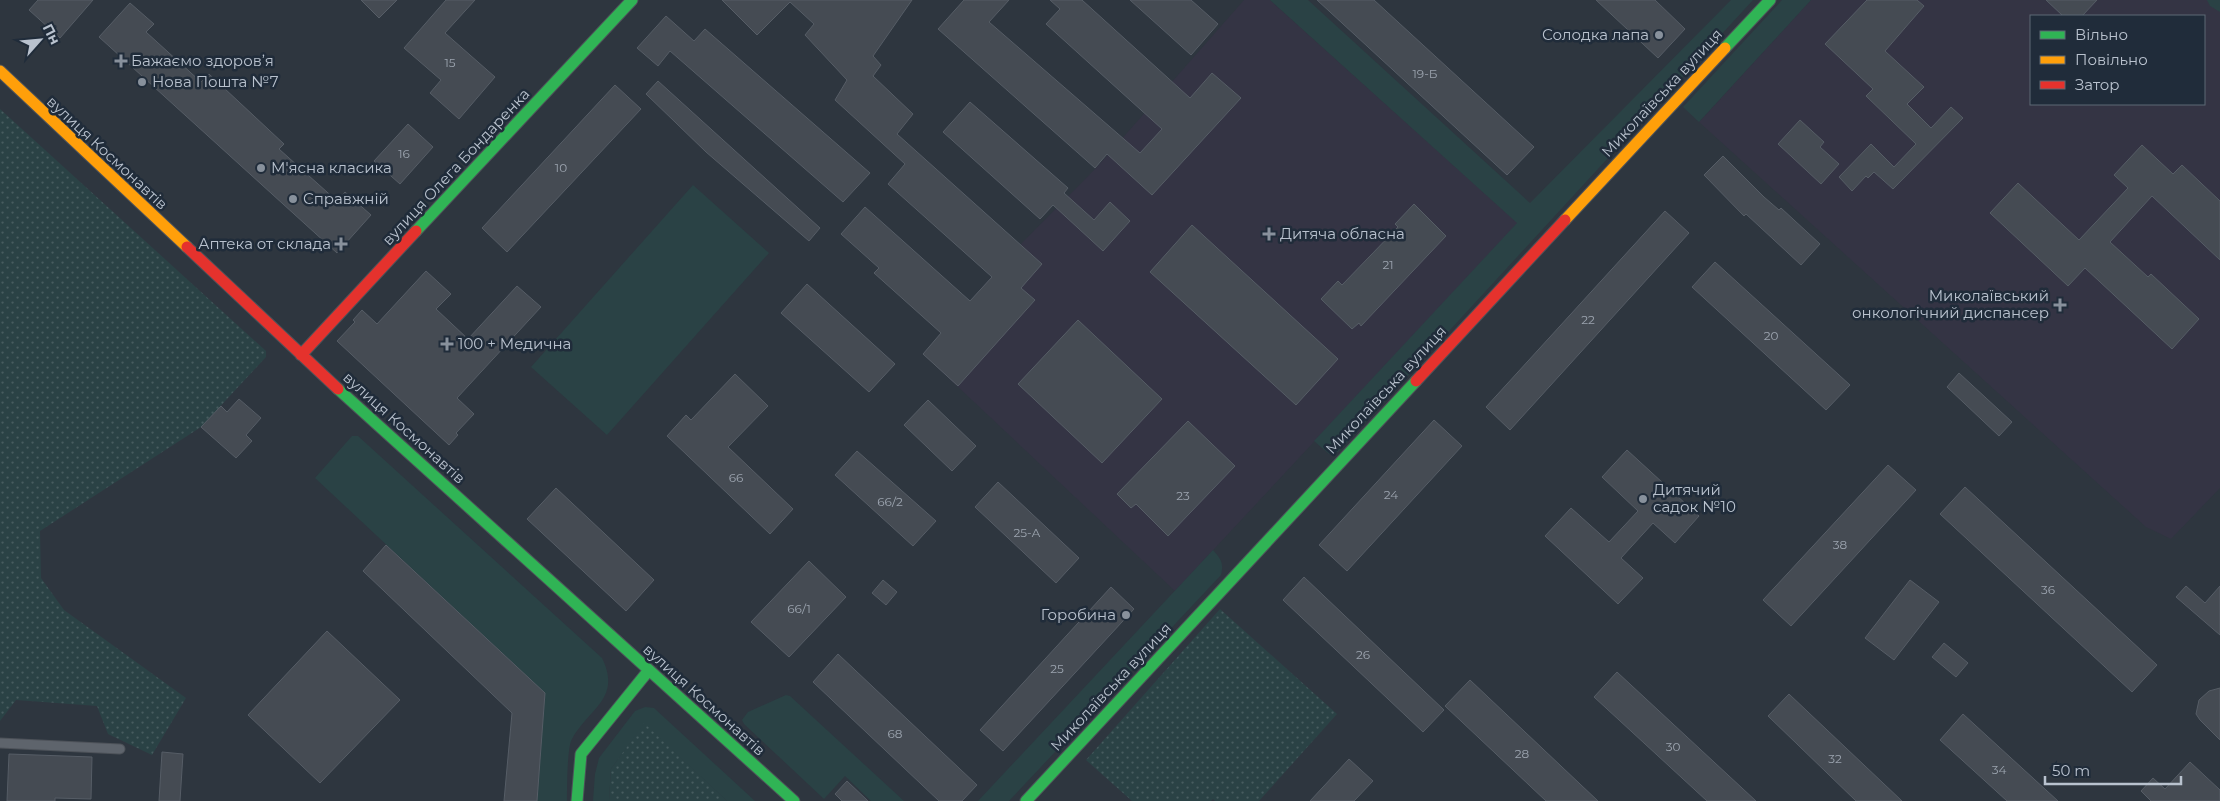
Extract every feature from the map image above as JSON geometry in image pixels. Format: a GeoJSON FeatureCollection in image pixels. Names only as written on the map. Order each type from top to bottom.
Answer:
{"type":"FeatureCollection","features":[{"type":"Feature","properties":{"kind":"street","name":"вулиця Олега Бондаренка"},"geometry":{"type":"LineString","coordinates":[[301,355],[632,0]]}},
{"type":"Feature","properties":{"kind":"street","name":"Миколаївська вулиця"},"geometry":{"type":"LineString","coordinates":[[1026,801],[1770,0]]}},
{"type":"Feature","properties":{"kind":"street","name":"вулиця Космонавтів"},"geometry":{"type":"LineString","coordinates":[[0,71],[301,355],[794,801]]}},
{"type":"Feature","properties":{"kind":"street"},"geometry":{"type":"LineString","coordinates":[[577,801],[581,754],[649,670]]}},
{"type":"Feature","properties":{"kind":"lane"},"geometry":{"type":"LineString","coordinates":[[0,743],[120,749]]}},
{"type":"Feature","properties":{"kind":"shaded area","name":"Дитяча обласна"},"geometry":{"type":"Polygon","coordinates":[[[1244,0],[1270,0],[1518,223],[1175,591],[923,354],[1020,245],[1097,167],[1244,0]]]}},
{"type":"Feature","properties":{"kind":"shaded area","name":"Миколаївський онкологічний диспансер"},"geometry":{"type":"Polygon","coordinates":[[[1811,0],[2220,0],[2220,488],[2171,539],[2146,527],[1699,122],[1811,0]]]}},
{"type":"Feature","properties":{"kind":"green space"},"geometry":{"type":"Polygon","coordinates":[[[1270,0],[1308,0],[1530,203],[1731,0],[1753,0],[1338,452],[1329,454],[1314,441],[1517,223],[1270,0]]]}},
{"type":"Feature","properties":{"kind":"green space"},"geometry":{"type":"Polygon","coordinates":[[[1782,0],[1811,0],[1699,122],[1683,107],[1782,0]]]}},
{"type":"Feature","properties":{"kind":"green space"},"geometry":{"type":"Polygon","coordinates":[[[2207,0],[2220,0],[2220,12],[2210,6],[2207,0]]]}},
{"type":"Feature","properties":{"kind":"green space"},"geometry":{"type":"Polygon","coordinates":[[[0,109],[266,351],[266,357],[201,427],[40,531],[41,578],[64,610],[186,698],[152,755],[108,734],[97,706],[16,700],[0,721],[0,109]]]}},
{"type":"Feature","properties":{"kind":"green space"},"geometry":{"type":"Polygon","coordinates":[[[693,185],[769,253],[607,435],[531,367],[693,185]]]}},
{"type":"Feature","properties":{"kind":"green space"},"geometry":{"type":"Polygon","coordinates":[[[352,436],[358,436],[602,658],[607,672],[608,684],[606,693],[570,743],[567,801],[537,801],[545,693],[315,478],[352,436]]]}},
{"type":"Feature","properties":{"kind":"green space"},"geometry":{"type":"Polygon","coordinates":[[[1213,550],[1221,561],[1221,575],[1009,801],[978,801],[1213,550]]]}},
{"type":"Feature","properties":{"kind":"green space"},"geometry":{"type":"Polygon","coordinates":[[[1220,609],[1337,714],[1259,801],[1215,801],[1213,799],[1211,801],[1132,801],[1086,760],[1220,609]]]}},
{"type":"Feature","properties":{"kind":"green space"},"geometry":{"type":"Polygon","coordinates":[[[786,695],[790,696],[904,801],[871,801],[845,776],[824,799],[742,720],[748,712],[786,695]]]}},
{"type":"Feature","properties":{"kind":"green space"},"geometry":{"type":"Polygon","coordinates":[[[645,707],[654,708],[755,801],[727,801],[644,724],[611,769],[609,801],[593,801],[595,774],[599,758],[635,711],[645,707]]]}},
{"type":"Feature","properties":{"kind":"green space"},"geometry":{"type":"Polygon","coordinates":[[[644,723],[727,801],[609,801],[611,769],[644,723]]]}},
{"type":"Feature","properties":{"kind":"building"},"geometry":{"type":"Polygon","coordinates":[[[38,0],[93,0],[60,38],[29,10],[38,0]]]}},
{"type":"Feature","properties":{"kind":"building"},"geometry":{"type":"Polygon","coordinates":[[[361,0],[397,0],[379,18],[361,0]]]}},
{"type":"Feature","properties":{"kind":"building"},"geometry":{"type":"Polygon","coordinates":[[[446,0],[475,0],[445,33],[495,77],[459,119],[430,93],[441,80],[404,48],[446,0]]]}},
{"type":"Feature","properties":{"kind":"building"},"geometry":{"type":"Polygon","coordinates":[[[722,0],[912,0],[873,56],[881,65],[873,76],[913,114],[897,134],[1042,264],[1021,288],[1035,300],[958,386],[923,354],[941,333],[874,273],[879,268],[841,234],[865,207],[970,301],[992,277],[888,184],[905,164],[835,100],[847,80],[805,35],[814,24],[790,2],[757,35],[722,0]]]}},
{"type":"Feature","properties":{"kind":"building"},"geometry":{"type":"Polygon","coordinates":[[[964,0],[1009,0],[989,22],[1140,153],[1162,129],[1046,24],[1060,9],[1050,0],[1082,0],[1190,98],[1212,73],[1241,98],[1152,195],[1107,154],[1095,168],[938,29],[964,0]]]}},
{"type":"Feature","properties":{"kind":"building"},"geometry":{"type":"Polygon","coordinates":[[[1130,0],[1191,0],[1218,24],[1191,55],[1130,0]]]}},
{"type":"Feature","properties":{"kind":"building"},"geometry":{"type":"Polygon","coordinates":[[[1317,0],[1374,0],[1534,147],[1507,175],[1317,0]]]}},
{"type":"Feature","properties":{"kind":"building"},"geometry":{"type":"Polygon","coordinates":[[[1596,0],[1655,0],[1685,29],[1658,58],[1596,0]]]}},
{"type":"Feature","properties":{"kind":"building"},"geometry":{"type":"Polygon","coordinates":[[[1867,0],[1917,0],[1924,6],[1885,51],[1924,87],[1907,104],[1931,128],[1951,107],[1963,118],[1893,189],[1874,172],[1868,178],[1866,176],[1852,191],[1839,177],[1871,144],[1894,167],[1916,144],[1866,96],[1873,89],[1825,44],[1867,0]]]}},
{"type":"Feature","properties":{"kind":"building"},"geometry":{"type":"Polygon","coordinates":[[[2046,0],[2097,0],[2083,15],[2062,15],[2046,0]]]}},
{"type":"Feature","properties":{"kind":"building"},"geometry":{"type":"Polygon","coordinates":[[[130,3],[154,24],[146,32],[201,82],[209,74],[284,144],[279,149],[337,201],[345,192],[371,215],[337,253],[99,37],[130,3]]]}},
{"type":"Feature","properties":{"kind":"building"},"geometry":{"type":"Polygon","coordinates":[[[666,16],[694,41],[705,29],[870,173],[843,202],[670,51],[658,66],[637,48],[666,16]]]}},
{"type":"Feature","properties":{"kind":"building"},"geometry":{"type":"Polygon","coordinates":[[[658,81],[820,228],[809,241],[706,152],[646,94],[658,81]]]}},
{"type":"Feature","properties":{"kind":"building"},"geometry":{"type":"Polygon","coordinates":[[[615,85],[641,109],[507,252],[482,228],[615,85]]]}},
{"type":"Feature","properties":{"kind":"building"},"geometry":{"type":"Polygon","coordinates":[[[970,102],[1068,188],[1064,193],[1094,220],[1110,202],[1130,221],[1103,251],[1053,205],[1040,219],[943,132],[970,102]]]}},
{"type":"Feature","properties":{"kind":"building"},"geometry":{"type":"Polygon","coordinates":[[[1800,120],[1824,142],[1820,147],[1839,164],[1821,184],[1778,144],[1800,120]]]}},
{"type":"Feature","properties":{"kind":"building"},"geometry":{"type":"Polygon","coordinates":[[[408,124],[433,147],[400,184],[374,161],[408,124]]]}},
{"type":"Feature","properties":{"kind":"building"},"geometry":{"type":"Polygon","coordinates":[[[2142,145],[2173,174],[2182,165],[2220,201],[2220,260],[2152,196],[2110,242],[2148,277],[2151,274],[2199,319],[2172,349],[2085,268],[2068,286],[1990,213],[2018,183],[2079,240],[2128,188],[2114,175],[2142,145]]]}},
{"type":"Feature","properties":{"kind":"building"},"geometry":{"type":"Polygon","coordinates":[[[1723,156],[1764,197],[1779,210],[1781,208],[1820,244],[1801,265],[1746,214],[1744,216],[1704,175],[1723,156]]]}},
{"type":"Feature","properties":{"kind":"building","name":"Дитяча обласна"},"geometry":{"type":"Polygon","coordinates":[[[1414,204],[1446,236],[1361,326],[1359,323],[1352,329],[1321,299],[1338,281],[1342,285],[1398,227],[1395,224],[1414,204]]]}},
{"type":"Feature","properties":{"kind":"building"},"geometry":{"type":"Polygon","coordinates":[[[1665,211],[1689,233],[1510,430],[1486,407],[1665,211]]]}},
{"type":"Feature","properties":{"kind":"building"},"geometry":{"type":"Polygon","coordinates":[[[1192,225],[1338,359],[1296,405],[1150,272],[1192,225]]]}},
{"type":"Feature","properties":{"kind":"building"},"geometry":{"type":"Polygon","coordinates":[[[1715,262],[1850,385],[1826,410],[1692,287],[1715,262]]]}},
{"type":"Feature","properties":{"kind":"building"},"geometry":{"type":"Polygon","coordinates":[[[426,271],[451,294],[436,309],[468,339],[517,286],[541,307],[457,398],[474,414],[456,433],[458,435],[449,445],[337,341],[355,322],[353,320],[362,310],[377,324],[426,271]]]}},
{"type":"Feature","properties":{"kind":"building"},"geometry":{"type":"Polygon","coordinates":[[[807,284],[895,364],[869,392],[781,313],[807,284]]]}},
{"type":"Feature","properties":{"kind":"building"},"geometry":{"type":"Polygon","coordinates":[[[1078,320],[1162,399],[1102,463],[1018,384],[1078,320]]]}},
{"type":"Feature","properties":{"kind":"building"},"geometry":{"type":"Polygon","coordinates":[[[1959,373],[2012,422],[1999,436],[1947,387],[1959,373]]]}},
{"type":"Feature","properties":{"kind":"building"},"geometry":{"type":"Polygon","coordinates":[[[735,374],[768,406],[728,447],[793,509],[770,534],[667,436],[686,415],[691,420],[735,374]]]}},
{"type":"Feature","properties":{"kind":"building"},"geometry":{"type":"Polygon","coordinates":[[[239,399],[261,418],[246,435],[252,441],[236,458],[201,427],[221,406],[227,412],[239,399]]]}},
{"type":"Feature","properties":{"kind":"building"},"geometry":{"type":"Polygon","coordinates":[[[928,400],[976,446],[952,471],[904,425],[928,400]]]}},
{"type":"Feature","properties":{"kind":"building"},"geometry":{"type":"Polygon","coordinates":[[[1434,420],[1462,446],[1347,571],[1319,545],[1434,420]]]}},
{"type":"Feature","properties":{"kind":"building"},"geometry":{"type":"Polygon","coordinates":[[[1188,421],[1235,466],[1168,536],[1136,504],[1131,508],[1117,494],[1188,421]]]}},
{"type":"Feature","properties":{"kind":"building"},"geometry":{"type":"Polygon","coordinates":[[[1627,450],[1699,516],[1675,543],[1653,523],[1621,558],[1643,578],[1618,604],[1545,536],[1571,508],[1609,542],[1638,511],[1602,477],[1627,450]]]}},
{"type":"Feature","properties":{"kind":"building"},"geometry":{"type":"Polygon","coordinates":[[[857,451],[936,521],[913,546],[835,475],[857,451]]]}},
{"type":"Feature","properties":{"kind":"building"},"geometry":{"type":"Polygon","coordinates":[[[1888,465],[1916,490],[1791,626],[1763,600],[1888,465]]]}},
{"type":"Feature","properties":{"kind":"building"},"geometry":{"type":"Polygon","coordinates":[[[998,482],[1079,558],[1056,583],[975,507],[998,482]]]}},
{"type":"Feature","properties":{"kind":"building"},"geometry":{"type":"Polygon","coordinates":[[[1965,487],[2157,665],[2132,692],[1940,514],[1965,487]]]}},
{"type":"Feature","properties":{"kind":"building"},"geometry":{"type":"Polygon","coordinates":[[[556,488],[654,580],[626,611],[527,519],[556,488]]]}},
{"type":"Feature","properties":{"kind":"building"},"geometry":{"type":"Polygon","coordinates":[[[386,545],[545,693],[537,801],[504,801],[512,713],[363,571],[386,545]]]}},
{"type":"Feature","properties":{"kind":"building"},"geometry":{"type":"Polygon","coordinates":[[[809,561],[846,597],[789,657],[751,622],[809,561]]]}},
{"type":"Feature","properties":{"kind":"building"},"geometry":{"type":"Polygon","coordinates":[[[1304,577],[1444,710],[1423,732],[1283,600],[1304,577]]]}},
{"type":"Feature","properties":{"kind":"building"},"geometry":{"type":"Polygon","coordinates":[[[883,580],[897,592],[886,605],[872,593],[883,580]]]}},
{"type":"Feature","properties":{"kind":"building"},"geometry":{"type":"Polygon","coordinates":[[[1910,580],[1939,602],[1894,660],[1865,638],[1910,580]]]}},
{"type":"Feature","properties":{"kind":"building"},"geometry":{"type":"Polygon","coordinates":[[[2186,586],[2205,603],[2220,586],[2220,635],[2176,597],[2186,586]]]}},
{"type":"Feature","properties":{"kind":"building"},"geometry":{"type":"Polygon","coordinates":[[[1111,587],[1134,609],[1003,751],[980,730],[1111,587]]]}},
{"type":"Feature","properties":{"kind":"building"},"geometry":{"type":"Polygon","coordinates":[[[327,631],[400,700],[320,783],[248,715],[327,631]]]}},
{"type":"Feature","properties":{"kind":"building"},"geometry":{"type":"Polygon","coordinates":[[[1944,643],[1968,663],[1956,677],[1932,657],[1944,643]]]}},
{"type":"Feature","properties":{"kind":"building"},"geometry":{"type":"Polygon","coordinates":[[[838,654],[977,785],[962,801],[939,801],[813,682],[838,654]]]}},
{"type":"Feature","properties":{"kind":"building"},"geometry":{"type":"Polygon","coordinates":[[[1617,672],[1756,801],[1707,801],[1594,697],[1617,672]]]}},
{"type":"Feature","properties":{"kind":"building"},"geometry":{"type":"Polygon","coordinates":[[[1470,680],[1598,801],[1546,801],[1445,706],[1470,680]]]}},
{"type":"Feature","properties":{"kind":"building"},"geometry":{"type":"Polygon","coordinates":[[[2220,688],[2220,740],[2196,714],[2199,700],[2209,691],[2220,688]]]}},
{"type":"Feature","properties":{"kind":"building"},"geometry":{"type":"Polygon","coordinates":[[[1789,694],[1902,801],[1856,801],[1768,716],[1789,694]]]}},
{"type":"Feature","properties":{"kind":"building"},"geometry":{"type":"Polygon","coordinates":[[[1963,714],[2058,801],[2007,801],[1940,740],[1963,714]]]}},
{"type":"Feature","properties":{"kind":"building"},"geometry":{"type":"Polygon","coordinates":[[[162,752],[183,754],[180,801],[159,801],[162,752]]]}},
{"type":"Feature","properties":{"kind":"building"},"geometry":{"type":"Polygon","coordinates":[[[9,754],[92,757],[91,799],[55,798],[55,801],[7,801],[9,754]]]}},
{"type":"Feature","properties":{"kind":"building"},"geometry":{"type":"Polygon","coordinates":[[[1349,759],[1373,781],[1354,801],[1310,801],[1349,759]]]}},
{"type":"Feature","properties":{"kind":"building"},"geometry":{"type":"Polygon","coordinates":[[[2190,762],[2220,790],[2220,801],[2151,801],[2141,791],[2153,778],[2165,789],[2190,762]]]}},
{"type":"Feature","properties":{"kind":"building"},"geometry":{"type":"Polygon","coordinates":[[[847,781],[868,801],[842,801],[835,794],[847,781]]]}},
{"type":"Feature","properties":{"kind":"traffic: fast"},"geometry":{"type":"LineString","coordinates":[[416,231],[632,0]]}},
{"type":"Feature","properties":{"kind":"traffic: fast"},"geometry":{"type":"LineString","coordinates":[[1725,48],[1770,0]]}},
{"type":"Feature","properties":{"kind":"traffic: fast"},"geometry":{"type":"LineString","coordinates":[[1026,801],[1416,381]]}},
{"type":"Feature","properties":{"kind":"traffic: fast"},"geometry":{"type":"LineString","coordinates":[[338,389],[794,801]]}},
{"type":"Feature","properties":{"kind":"traffic: fast"},"geometry":{"type":"LineString","coordinates":[[577,801],[581,754],[649,670]]}},
{"type":"Feature","properties":{"kind":"traffic: slow"},"geometry":{"type":"LineString","coordinates":[[1565,220],[1725,48]]}},
{"type":"Feature","properties":{"kind":"traffic: slow"},"geometry":{"type":"LineString","coordinates":[[0,71],[187,247]]}},
{"type":"Feature","properties":{"kind":"traffic: jam"},"geometry":{"type":"LineString","coordinates":[[1416,381],[1565,220]]}},
{"type":"Feature","properties":{"kind":"traffic: jam"},"geometry":{"type":"LineString","coordinates":[[301,355],[416,231]]}},
{"type":"Feature","properties":{"kind":"traffic: jam"},"geometry":{"type":"LineString","coordinates":[[187,247],[338,389]]}},
{"type":"Feature","properties":{"kind":"place","name":"Солодка лапа"},"geometry":{"type":"Point","coordinates":[1659,35]}},
{"type":"Feature","properties":{"kind":"place","name":"Бажаємо здоровʼя"},"geometry":{"type":"Point","coordinates":[121,61]}},
{"type":"Feature","properties":{"kind":"place","name":"Нова Пошта №7"},"geometry":{"type":"Point","coordinates":[142,82]}},
{"type":"Feature","properties":{"kind":"place","name":"М'ясна класика"},"geometry":{"type":"Point","coordinates":[261,168]}},
{"type":"Feature","properties":{"kind":"place","name":"Справжній"},"geometry":{"type":"Point","coordinates":[293,199]}},
{"type":"Feature","properties":{"kind":"place","name":"Дитяча обласна"},"geometry":{"type":"Point","coordinates":[1269,234]}},
{"type":"Feature","properties":{"kind":"place","name":"Аптека от склада"},"geometry":{"type":"Point","coordinates":[341,244]}},
{"type":"Feature","properties":{"kind":"place","name":"Миколаївський онкологічний диспансер"},"geometry":{"type":"Point","coordinates":[2060,305]}},
{"type":"Feature","properties":{"kind":"place","name":"100 + Медична"},"geometry":{"type":"Point","coordinates":[447,344]}},
{"type":"Feature","properties":{"kind":"place","name":"Дитячий садок №10"},"geometry":{"type":"Point","coordinates":[1643,499]}},
{"type":"Feature","properties":{"kind":"place","name":"Горобина"},"geometry":{"type":"Point","coordinates":[1126,615]}}]}
